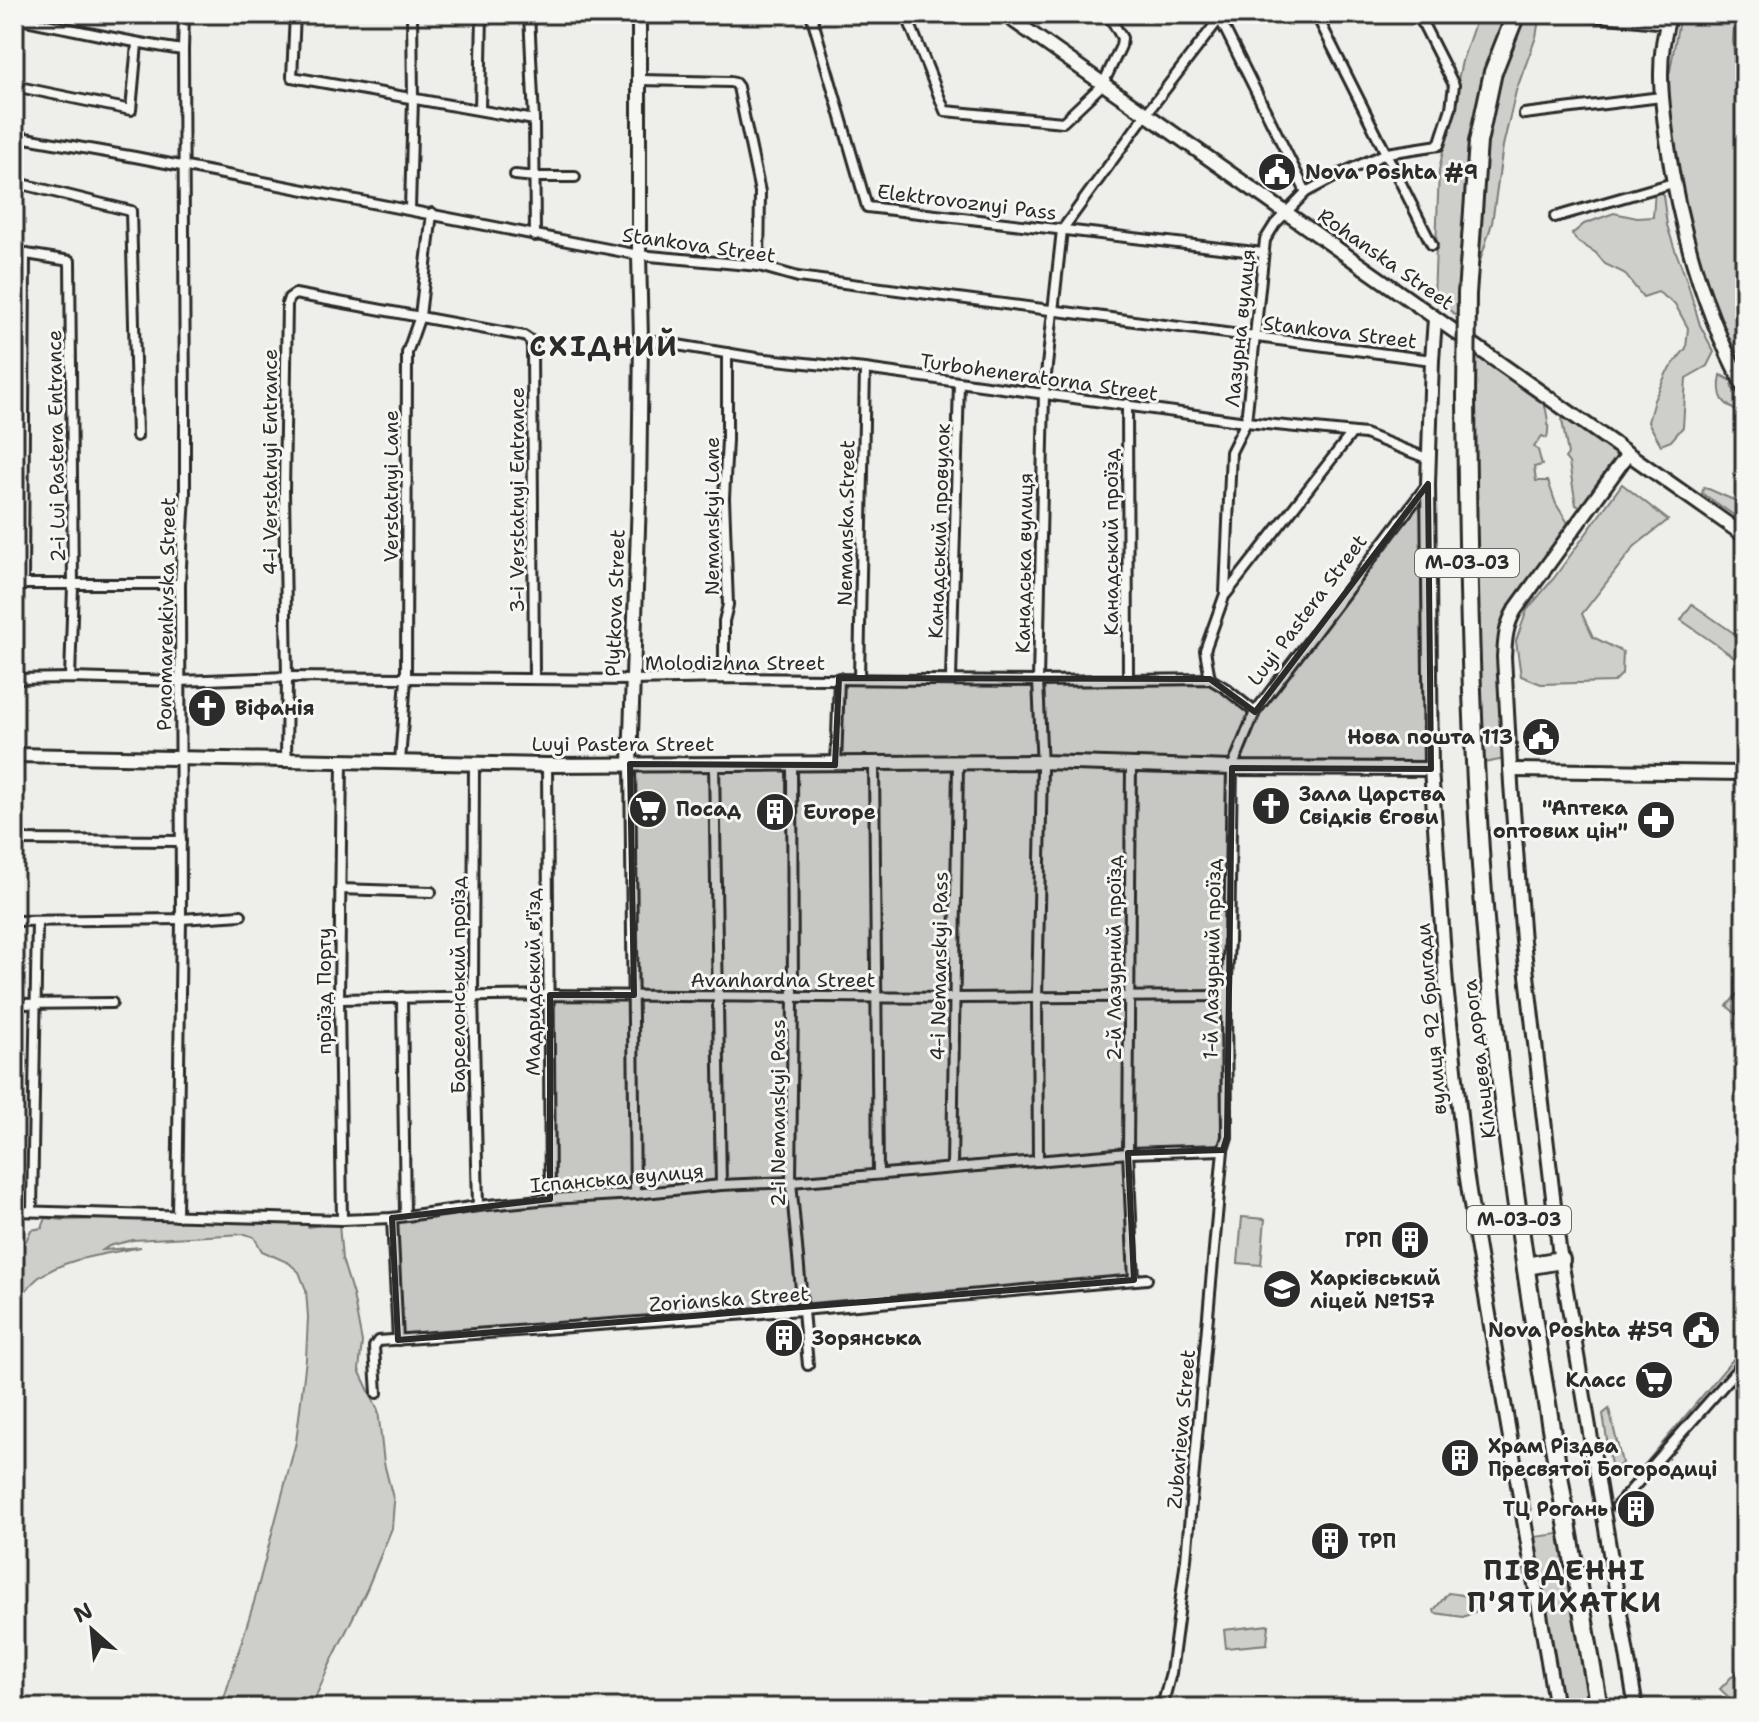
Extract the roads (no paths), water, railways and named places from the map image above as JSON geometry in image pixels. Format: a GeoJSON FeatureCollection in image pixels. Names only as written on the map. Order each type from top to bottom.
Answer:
{"type":"FeatureCollection","features":[{"type":"Feature","properties":{"kind":"highway","name":"Кільцева дорога"},"geometry":{"type":"LineString","coordinates":[[1516,14],[1493,72],[1478,142],[1467,294],[1467,576],[1472,727],[1495,1036],[1526,1266],[1599,1708]]}},
{"type":"Feature","properties":{"kind":"highway"},"geometry":{"type":"LineString","coordinates":[[1526,1266],[1561,1260]]}},
{"type":"Feature","properties":{"kind":"street"},"geometry":{"type":"LineString","coordinates":[[67,27],[68,14]]}},
{"type":"Feature","properties":{"kind":"street","name":"Ponomarenkivska Street"},"geometry":{"type":"LineString","coordinates":[[177,1216],[181,919],[180,584],[185,478],[184,14]]}},
{"type":"Feature","properties":{"kind":"street"},"geometry":{"type":"LineString","coordinates":[[295,14],[292,77],[534,120]]}},
{"type":"Feature","properties":{"kind":"street"},"geometry":{"type":"LineString","coordinates":[[410,209],[412,14]]}},
{"type":"Feature","properties":{"kind":"street"},"geometry":{"type":"LineString","coordinates":[[480,110],[482,14]]}},
{"type":"Feature","properties":{"kind":"street"},"geometry":{"type":"LineString","coordinates":[[529,14],[535,236]]}},
{"type":"Feature","properties":{"kind":"street","name":"Plytkova Street"},"geometry":{"type":"LineString","coordinates":[[635,1194],[630,764],[641,339],[639,14]]}},
{"type":"Feature","properties":{"kind":"street","name":"Elektrovoznyi Pass"},"geometry":{"type":"LineString","coordinates":[[811,14],[867,207],[1263,253]]}},
{"type":"Feature","properties":{"kind":"street"},"geometry":{"type":"LineString","coordinates":[[915,14],[910,24],[945,111],[1063,122],[1103,84],[1121,46],[1122,38],[1108,14]]}},
{"type":"Feature","properties":{"kind":"street","name":"Rohanska Street"},"geometry":{"type":"LineString","coordinates":[[1004,14],[1745,536]]}},
{"type":"Feature","properties":{"kind":"street"},"geometry":{"type":"LineString","coordinates":[[1316,14],[1432,245]]}},
{"type":"Feature","properties":{"kind":"street"},"geometry":{"type":"LineString","coordinates":[[1222,15],[1306,192],[1387,153],[1439,145],[1451,108],[1454,85],[1418,14]]}},
{"type":"Feature","properties":{"kind":"street","name":"Канадська вулиця"},"geometry":{"type":"LineString","coordinates":[[1038,1161],[1037,998],[1042,762],[1038,681],[1044,393],[1062,230],[1222,15]]}},
{"type":"Feature","properties":{"kind":"street"},"geometry":{"type":"LineString","coordinates":[[1590,16],[1669,19],[1661,52],[1660,79],[1673,183],[1712,321],[1745,389]]}},
{"type":"Feature","properties":{"kind":"street"},"geometry":{"type":"LineString","coordinates":[[14,18],[137,44],[183,50]]}},
{"type":"Feature","properties":{"kind":"street"},"geometry":{"type":"LineString","coordinates":[[14,86],[131,110],[137,44]]}},
{"type":"Feature","properties":{"kind":"street"},"geometry":{"type":"LineString","coordinates":[[640,80],[735,83],[738,87],[760,192],[759,266]]}},
{"type":"Feature","properties":{"kind":"street"},"geometry":{"type":"LineString","coordinates":[[1524,114],[1661,97]]}},
{"type":"Feature","properties":{"kind":"street","name":"Stankova Street"},"geometry":{"type":"LineString","coordinates":[[14,136],[432,213],[639,255],[759,266],[798,277],[1432,360]]}},
{"type":"Feature","properties":{"kind":"street"},"geometry":{"type":"LineString","coordinates":[[515,175],[575,177]]}},
{"type":"Feature","properties":{"kind":"street"},"geometry":{"type":"LineString","coordinates":[[14,182],[131,211],[137,436]]}},
{"type":"Feature","properties":{"kind":"street"},"geometry":{"type":"LineString","coordinates":[[1555,217],[1673,183]]}},
{"type":"Feature","properties":{"kind":"street","name":"Лазурна вулиця"},"geometry":{"type":"LineString","coordinates":[[1210,679],[1205,650],[1225,594],[1231,452],[1246,422],[1265,240],[1275,224],[1306,192]]}},
{"type":"Feature","properties":{"kind":"street","name":"Verstatnyi Lane"},"geometry":{"type":"LineString","coordinates":[[400,762],[406,678],[407,353],[420,316],[432,213]]}},
{"type":"Feature","properties":{"kind":"street","name":"2-i Lui Pastera Entrance"},"geometry":{"type":"LineString","coordinates":[[14,252],[70,261],[73,586],[70,678]]}},
{"type":"Feature","properties":{"kind":"street","name":"2-i Lui Pastera Entrance"},"geometry":{"type":"LineString","coordinates":[[18,585],[25,253]]}},
{"type":"Feature","properties":{"kind":"street","name":"4-i Verstatnyi Entrance"},"geometry":{"type":"LineString","coordinates":[[286,760],[284,491],[287,304],[289,298],[301,293],[420,316]]}},
{"type":"Feature","properties":{"kind":"street","name":"3-i Verstatnyi Entrance"},"geometry":{"type":"LineString","coordinates":[[420,316],[524,336],[532,346],[534,679]]}},
{"type":"Feature","properties":{"kind":"street","name":"вулиця 92 бригади"},"geometry":{"type":"LineString","coordinates":[[1435,319],[1428,484],[1431,769],[1446,985],[1466,1172],[1487,1313],[1556,1708]]}},
{"type":"Feature","properties":{"kind":"street","name":"Turboheneratorna Street"},"geometry":{"type":"LineString","coordinates":[[641,339],[756,358],[865,369],[1246,422],[1352,433],[1379,439],[1429,459]]}},
{"type":"Feature","properties":{"kind":"street","name":"Nemanskyi Lane"},"geometry":{"type":"LineString","coordinates":[[724,678],[724,621],[728,605],[724,498],[727,353]]}},
{"type":"Feature","properties":{"kind":"street","name":"Nemanska Street"},"geometry":{"type":"LineString","coordinates":[[859,678],[865,369]]}},
{"type":"Feature","properties":{"kind":"street","name":"Канадський провулок"},"geometry":{"type":"LineString","coordinates":[[951,679],[959,383]]}},
{"type":"Feature","properties":{"kind":"street","name":"Канадський проїзд"},"geometry":{"type":"LineString","coordinates":[[1127,404],[1128,679]]}},
{"type":"Feature","properties":{"kind":"street","name":"Лазурна вулиця"},"geometry":{"type":"LineString","coordinates":[[1225,594],[1352,433]]}},
{"type":"Feature","properties":{"kind":"street"},"geometry":{"type":"LineString","coordinates":[[1628,454],[1509,622],[1504,657],[1526,976],[1561,1260],[1636,1708]]}},
{"type":"Feature","properties":{"kind":"street","name":"Luyi Pastera Street"},"geometry":{"type":"LineString","coordinates":[[1232,768],[1255,712],[1428,484]]}},
{"type":"Feature","properties":{"kind":"street"},"geometry":{"type":"LineString","coordinates":[[18,585],[180,584]]}},
{"type":"Feature","properties":{"kind":"street"},"geometry":{"type":"LineString","coordinates":[[836,765],[839,678]]}},
{"type":"Feature","properties":{"kind":"street","name":"Molodizhna Street"},"geometry":{"type":"LineString","coordinates":[[14,679],[1210,679]]}},
{"type":"Feature","properties":{"kind":"street"},"geometry":{"type":"LineString","coordinates":[[1210,679],[1255,712]]}},
{"type":"Feature","properties":{"kind":"street","name":"Luyi Pastera Street"},"geometry":{"type":"LineString","coordinates":[[14,755],[547,765],[1042,762],[1232,768],[1431,769]]}},
{"type":"Feature","properties":{"kind":"street","name":"проїзд Порту"},"geometry":{"type":"LineString","coordinates":[[342,761],[339,999],[342,1220]]}},
{"type":"Feature","properties":{"kind":"street","name":"Барселонський проїзд"},"geometry":{"type":"LineString","coordinates":[[474,763],[473,995],[478,1206]]}},
{"type":"Feature","properties":{"kind":"street"},"geometry":{"type":"LineString","coordinates":[[714,764],[721,1185]]}},
{"type":"Feature","properties":{"kind":"street","name":"2-i Nemanskyi Pass"},"geometry":{"type":"LineString","coordinates":[[792,764],[791,1182],[808,1365]]}},
{"type":"Feature","properties":{"kind":"street"},"geometry":{"type":"LineString","coordinates":[[874,764],[878,1174]]}},
{"type":"Feature","properties":{"kind":"street","name":"4-i Nemanskyi Pass"},"geometry":{"type":"LineString","coordinates":[[952,1168],[958,764]]}},
{"type":"Feature","properties":{"kind":"street","name":"2-й Лазурний проїзд"},"geometry":{"type":"LineString","coordinates":[[1128,1153],[1131,764]]}},
{"type":"Feature","properties":{"kind":"street","name":"Мадридський в'їзд"},"geometry":{"type":"LineString","coordinates":[[547,765],[550,1199]]}},
{"type":"Feature","properties":{"kind":"street","name":"1-й Лазурний проїзд"},"geometry":{"type":"LineString","coordinates":[[1223,1150],[1227,1137],[1226,996],[1232,768]]}},
{"type":"Feature","properties":{"kind":"street"},"geometry":{"type":"LineString","coordinates":[[1510,770],[1745,773]]}},
{"type":"Feature","properties":{"kind":"street"},"geometry":{"type":"LineString","coordinates":[[14,840],[181,841]]}},
{"type":"Feature","properties":{"kind":"street"},"geometry":{"type":"LineString","coordinates":[[340,889],[431,892]]}},
{"type":"Feature","properties":{"kind":"street"},"geometry":{"type":"LineString","coordinates":[[14,921],[181,919],[241,915]]}},
{"type":"Feature","properties":{"kind":"street"},"geometry":{"type":"LineString","coordinates":[[32,1211],[37,921]]}},
{"type":"Feature","properties":{"kind":"street","name":"Avanhardna Street"},"geometry":{"type":"LineString","coordinates":[[339,999],[473,995],[1226,996]]}},
{"type":"Feature","properties":{"kind":"street"},"geometry":{"type":"LineString","coordinates":[[402,997],[405,1215]]}},
{"type":"Feature","properties":{"kind":"street"},"geometry":{"type":"LineString","coordinates":[[14,1004],[112,1003]]}},
{"type":"Feature","properties":{"kind":"street","name":"Іспанська вулиця"},"geometry":{"type":"LineString","coordinates":[[14,1211],[342,1220],[392,1218],[478,1206],[721,1185],[791,1182],[1128,1153],[1223,1150]]}},
{"type":"Feature","properties":{"kind":"street","name":"Zubarieva Street"},"geometry":{"type":"LineString","coordinates":[[1159,1708],[1171,1673],[1186,1559],[1223,1150]]}},
{"type":"Feature","properties":{"kind":"street"},"geometry":{"type":"LineString","coordinates":[[1128,1153],[1134,1280]]}},
{"type":"Feature","properties":{"kind":"street"},"geometry":{"type":"LineString","coordinates":[[377,1393],[375,1343],[398,1340],[392,1218]]}},
{"type":"Feature","properties":{"kind":"street","name":"Zorianska Street"},"geometry":{"type":"LineString","coordinates":[[398,1340],[802,1310],[1147,1279]]}},
{"type":"Feature","properties":{"kind":"street"},"geometry":{"type":"LineString","coordinates":[[1617,1506],[1745,1361]]}},
{"type":"Feature","properties":{"kind":"place","name":"Nova Poshta #9"},"geometry":{"type":"Point","coordinates":[1277,172]}},
{"type":"Feature","properties":{"kind":"place","name":"Віфанія"},"geometry":{"type":"Point","coordinates":[207,708]}},
{"type":"Feature","properties":{"kind":"place","name":"Нова пошта 113"},"geometry":{"type":"Point","coordinates":[1541,737]}},
{"type":"Feature","properties":{"kind":"place","name":"Зала Царства Свідків Єгови"},"geometry":{"type":"Point","coordinates":[1271,806]}},
{"type":"Feature","properties":{"kind":"place","name":"Посад"},"geometry":{"type":"Point","coordinates":[648,809]}},
{"type":"Feature","properties":{"kind":"place","name":"Europe"},"geometry":{"type":"Point","coordinates":[775,812]}},
{"type":"Feature","properties":{"kind":"place","name":"\"Аптека оптових цін\""},"geometry":{"type":"Point","coordinates":[1656,820]}},
{"type":"Feature","properties":{"kind":"place","name":"ГРП"},"geometry":{"type":"Point","coordinates":[1410,1240]}},
{"type":"Feature","properties":{"kind":"place","name":"Харківський ліцей №157"},"geometry":{"type":"Point","coordinates":[1282,1289]}},
{"type":"Feature","properties":{"kind":"place","name":"Nova Poshta #59"},"geometry":{"type":"Point","coordinates":[1701,1330]}},
{"type":"Feature","properties":{"kind":"place","name":"Зорянська"},"geometry":{"type":"Point","coordinates":[784,1338]}},
{"type":"Feature","properties":{"kind":"place","name":"Класс"},"geometry":{"type":"Point","coordinates":[1654,1380]}},
{"type":"Feature","properties":{"kind":"place","name":"Храм Різдва Пресвятої Богородиці"},"geometry":{"type":"Point","coordinates":[1460,1458]}},
{"type":"Feature","properties":{"kind":"place","name":"ТЦ Рогань"},"geometry":{"type":"Point","coordinates":[1636,1509]}},
{"type":"Feature","properties":{"kind":"place","name":"ТРП"},"geometry":{"type":"Point","coordinates":[1330,1541]}},
{"type":"Feature","properties":{"kind":"district","name":"СХІДНИЙ"},"geometry":{"type":"Point","coordinates":[604,346]}},
{"type":"Feature","properties":{"kind":"district","name":"ПІВДЕННІ П'ЯТИХАТКИ"},"geometry":{"type":"Point","coordinates":[1565,1586]}}]}
